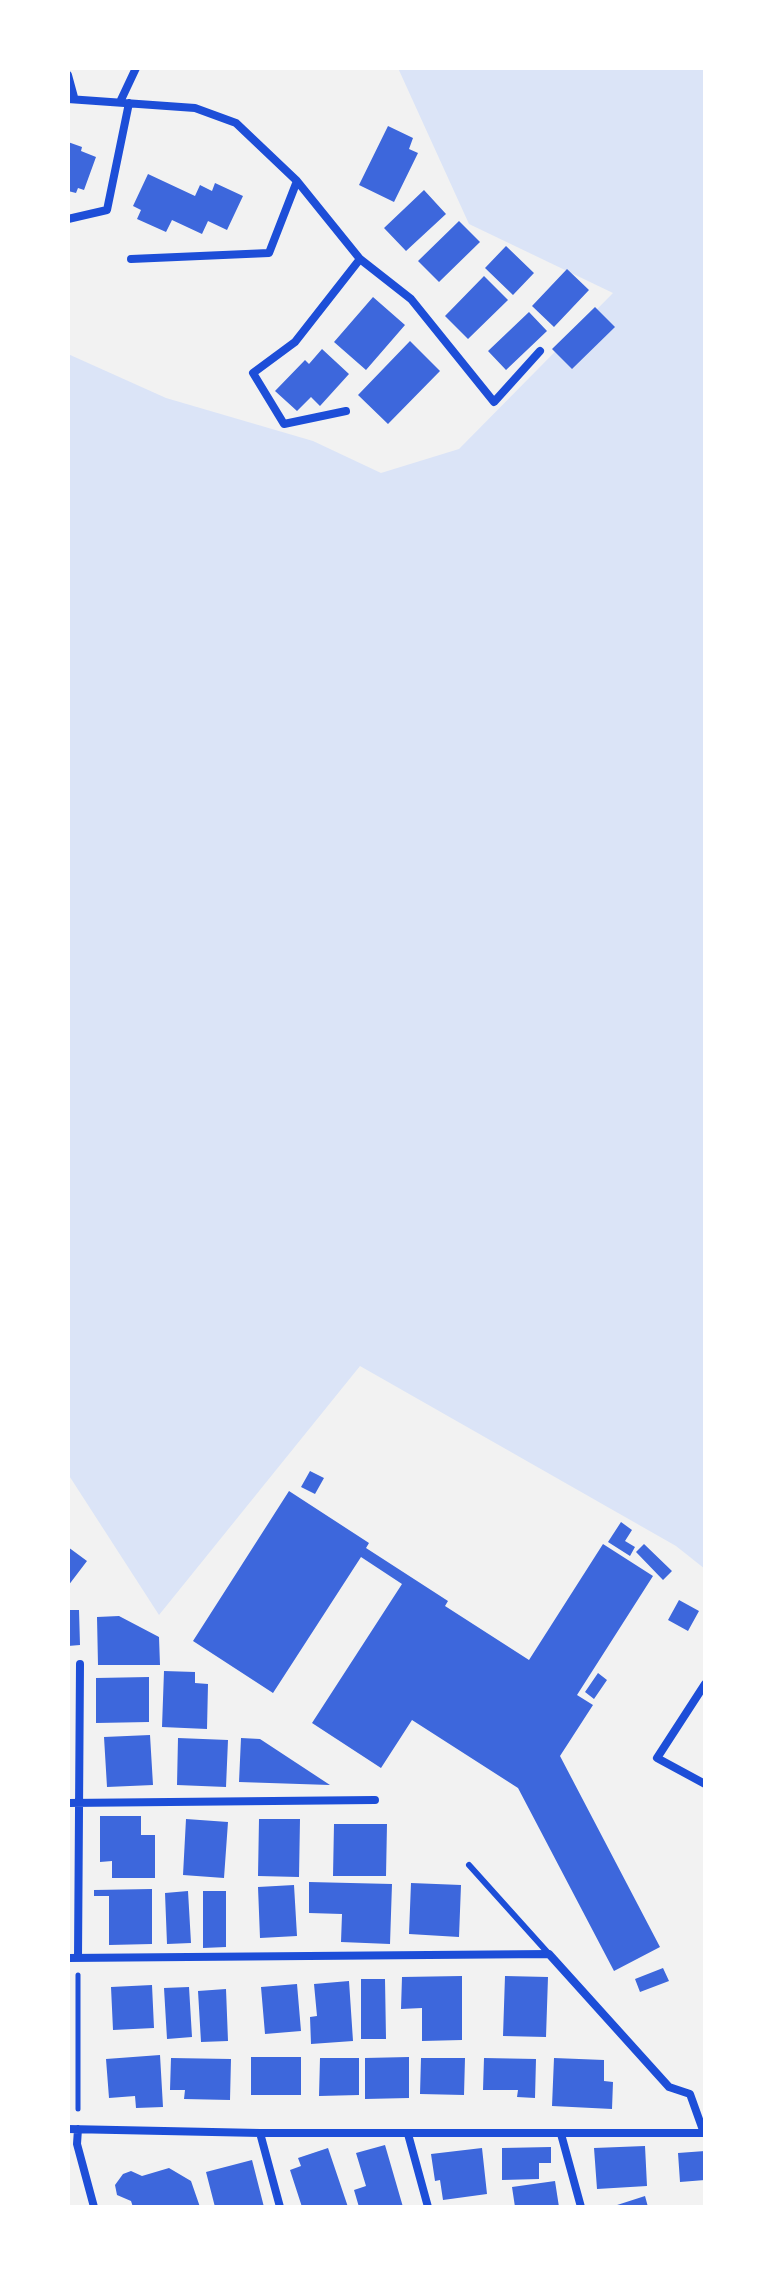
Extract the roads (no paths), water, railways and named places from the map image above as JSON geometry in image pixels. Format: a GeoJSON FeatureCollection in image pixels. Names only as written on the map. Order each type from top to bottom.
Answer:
{"type":"FeatureCollection","features":[{"type":"Feature","properties":{"kind":"street"},"geometry":{"type":"LineString","coordinates":[[68,219],[107,210],[124,103],[136,68]]}},
{"type":"Feature","properties":{"kind":"street"},"geometry":{"type":"LineString","coordinates":[[68,75],[71,98],[195,108],[236,123],[297,181],[360,259],[411,299],[494,402],[540,351]]}},
{"type":"Feature","properties":{"kind":"street"},"geometry":{"type":"LineString","coordinates":[[131,259],[269,253],[297,181]]}},
{"type":"Feature","properties":{"kind":"street"},"geometry":{"type":"LineString","coordinates":[[346,411],[284,424],[253,373],[295,342],[360,259]]}},
{"type":"Feature","properties":{"kind":"street"},"geometry":{"type":"LineString","coordinates":[[78,1958],[80,1664]]}},
{"type":"Feature","properties":{"kind":"street"},"geometry":{"type":"LineString","coordinates":[[705,1684],[657,1758],[705,1784]]}},
{"type":"Feature","properties":{"kind":"street"},"geometry":{"type":"LineString","coordinates":[[68,1803],[375,1800]]}},
{"type":"Feature","properties":{"kind":"street"},"geometry":{"type":"LineString","coordinates":[[68,1958],[549,1954],[669,2087],[690,2094],[704,2133],[408,2134],[73,2129],[94,2207]]}},
{"type":"Feature","properties":{"kind":"street"},"geometry":{"type":"LineString","coordinates":[[260,2133],[280,2207]]}},
{"type":"Feature","properties":{"kind":"street"},"geometry":{"type":"LineString","coordinates":[[408,2134],[428,2207]]}},
{"type":"Feature","properties":{"kind":"street"},"geometry":{"type":"LineString","coordinates":[[561,2134],[581,2207]]}},
{"type":"Feature","properties":{"kind":"lane"},"geometry":{"type":"LineString","coordinates":[[469,1865],[549,1954]]}}]}
